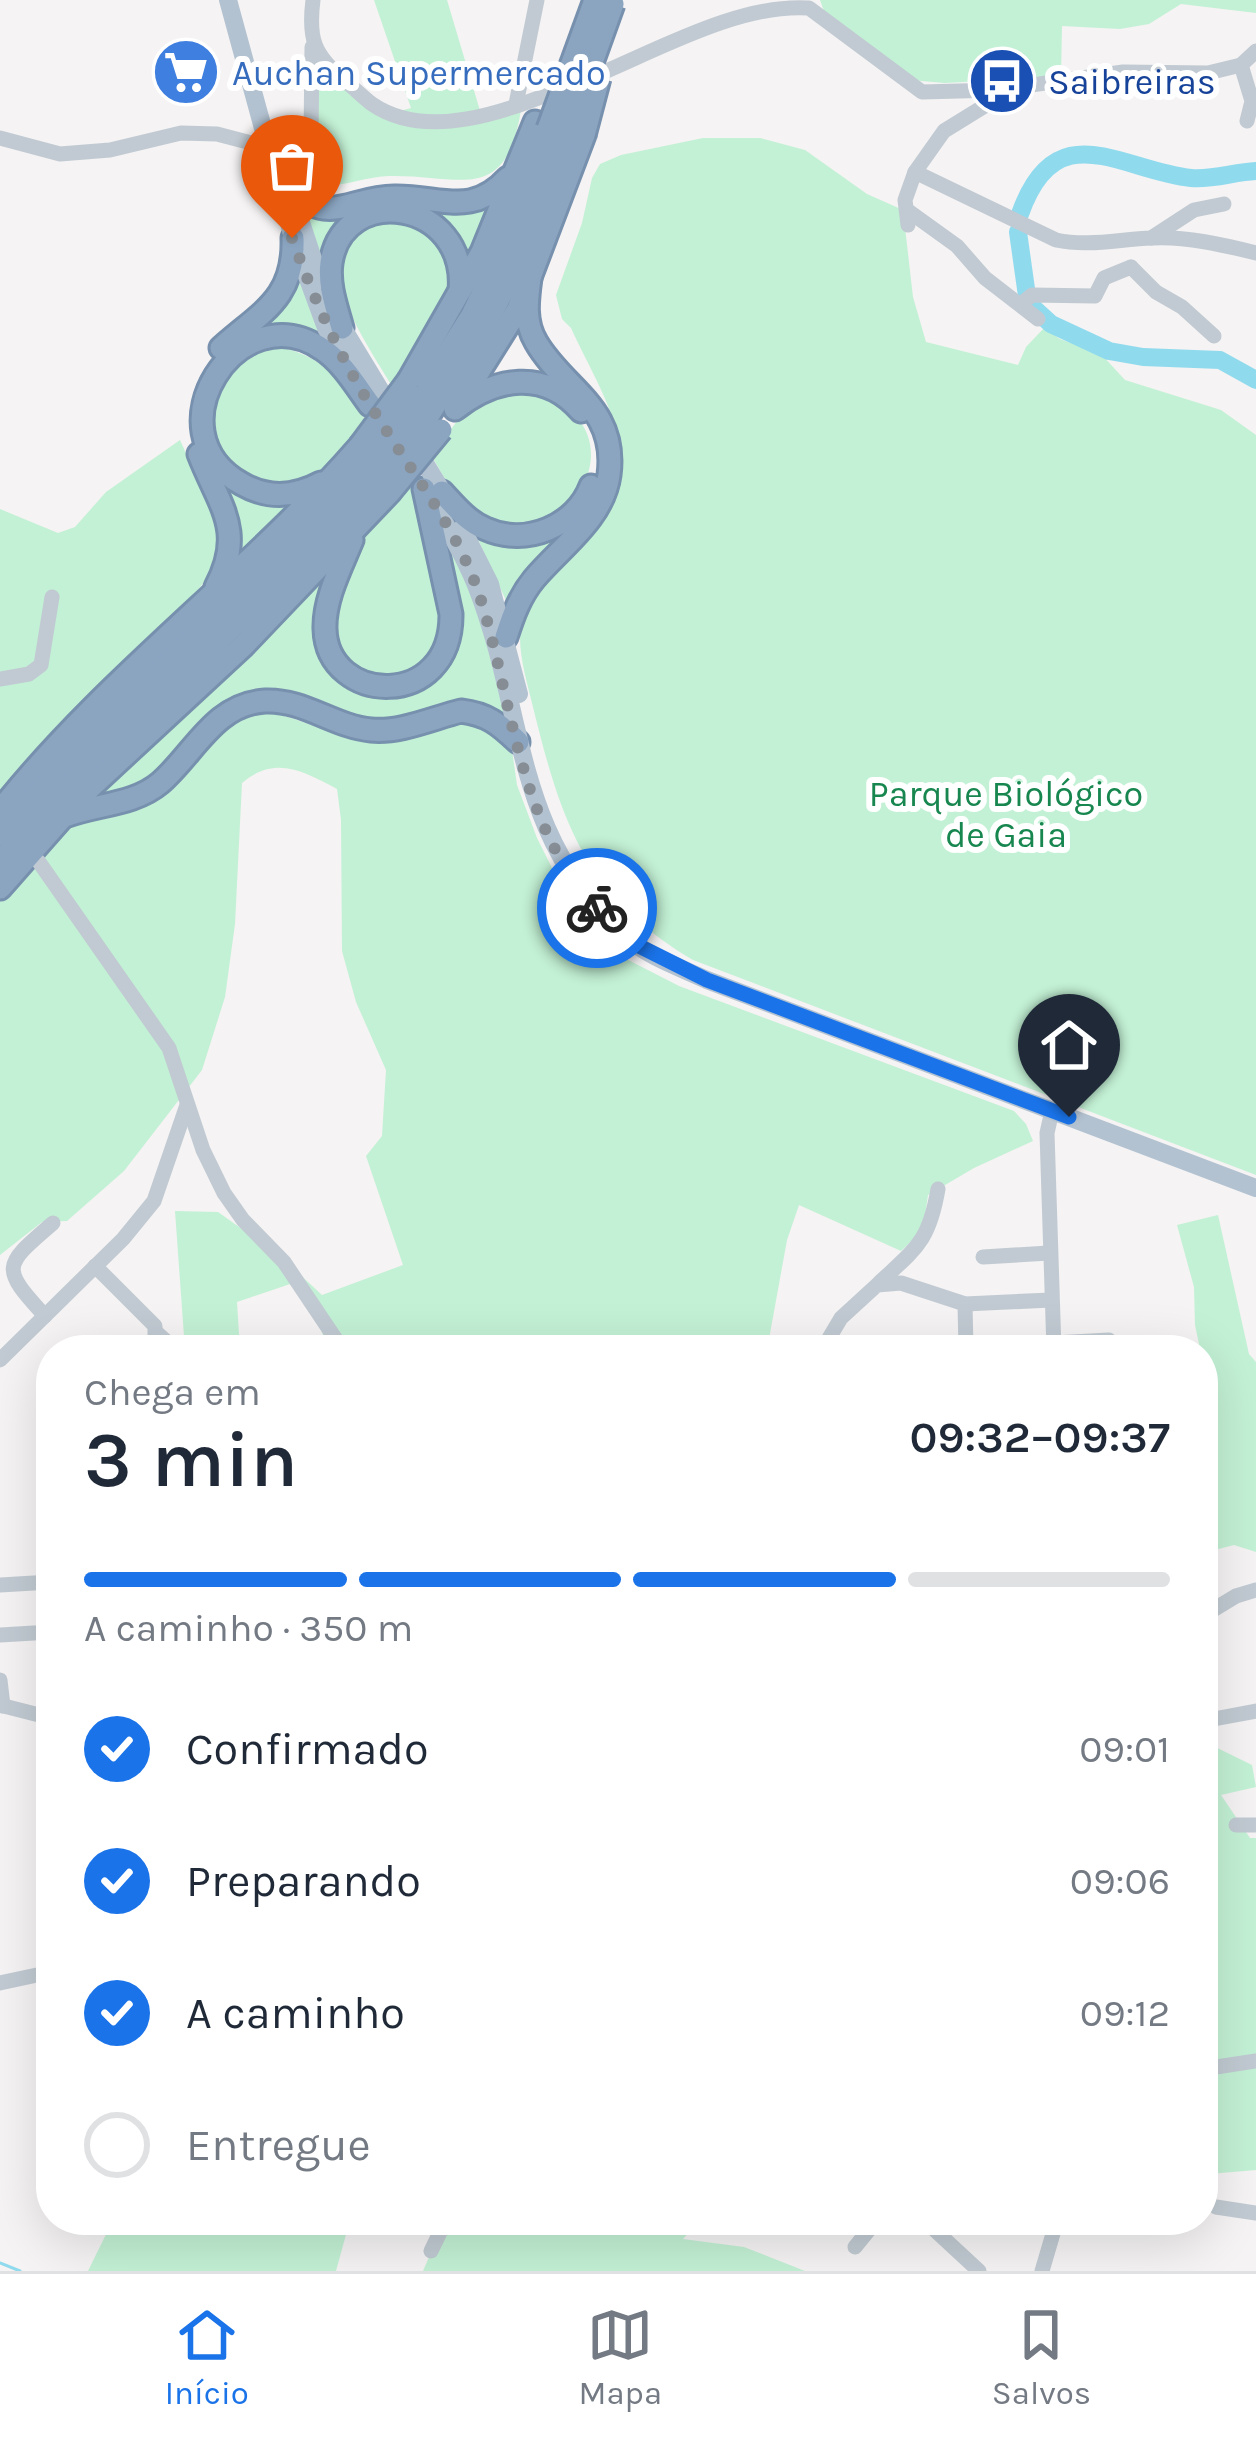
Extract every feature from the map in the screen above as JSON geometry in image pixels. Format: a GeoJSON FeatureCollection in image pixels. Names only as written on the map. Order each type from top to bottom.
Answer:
{"type":"FeatureCollection","features":[{"type":"Feature","properties":{"kind":"highway"},"geometry":{"type":"LineString","coordinates":[[0,835],[52,775],[375,469],[425,405],[459,298],[585,0]]}},
{"type":"Feature","properties":{"kind":"highway"},"geometry":{"type":"LineString","coordinates":[[506,637],[520,600],[581,529],[609,477],[605,431],[596,412],[536,342],[528,321],[530,278],[566,132],[615,24],[608,1]]}},
{"type":"Feature","properties":{"kind":"highway"},"geometry":{"type":"LineString","coordinates":[[0,862],[65,787],[324,540],[488,320],[514,270],[566,132],[608,1]]}},
{"type":"Feature","properties":{"kind":"highway"},"geometry":{"type":"LineString","coordinates":[[290,188],[312,206],[328,210],[389,196],[456,204],[489,195],[517,168]]}},
{"type":"Feature","properties":{"kind":"highway"},"geometry":{"type":"LineString","coordinates":[[342,328],[330,283],[331,258],[340,240],[371,214],[407,211],[442,230],[460,260],[459,298]]}},
{"type":"Feature","properties":{"kind":"highway"},"geometry":{"type":"LineString","coordinates":[[206,602],[226,562],[231,530],[191,432],[195,388],[222,346],[278,299],[289,280],[292,238]]}},
{"type":"Feature","properties":{"kind":"highway"},"geometry":{"type":"LineString","coordinates":[[455,409],[508,325],[530,278]]}},
{"type":"Feature","properties":{"kind":"highway"},"geometry":{"type":"LineString","coordinates":[[375,398],[319,346],[299,340],[261,340],[231,355],[216,370],[206,390],[203,430],[207,446],[229,476],[247,487],[287,495],[375,469]]}},
{"type":"Feature","properties":{"kind":"highway"},"geometry":{"type":"LineString","coordinates":[[425,405],[455,409],[494,385],[515,380],[556,389],[585,415],[592,432],[596,475],[588,496],[570,517],[547,531],[523,536],[482,528],[433,490]]}},
{"type":"Feature","properties":{"kind":"highway"},"geometry":{"type":"LineString","coordinates":[[375,469],[328,608],[327,640],[336,662],[348,674],[380,686],[408,684],[436,666],[452,635],[433,490]]}},
{"type":"Feature","properties":{"kind":"highway"},"geometry":{"type":"LineString","coordinates":[[0,811],[78,722],[332,478]]}},
{"type":"Feature","properties":{"kind":"highway"},"geometry":{"type":"LineString","coordinates":[[0,888],[59,819],[244,645],[358,528]]}},
{"type":"Feature","properties":{"kind":"highway"},"geometry":{"type":"LineString","coordinates":[[59,819],[156,787],[209,727],[229,713],[265,701],[374,731],[460,711],[475,712],[499,723],[518,742]]}},
{"type":"Feature","properties":{"kind":"main road"},"geometry":{"type":"LineString","coordinates":[[229,0],[292,238],[326,328],[479,559],[506,637],[554,824],[598,893],[670,962]]}},
{"type":"Feature","properties":{"kind":"main road"},"geometry":{"type":"LineString","coordinates":[[229,0],[243,28],[323,289],[375,398]]}},
{"type":"Feature","properties":{"kind":"main road"},"geometry":{"type":"LineString","coordinates":[[433,490],[477,589],[539,814],[571,877],[629,941],[707,980],[1256,1188]]}},
{"type":"Feature","properties":{"kind":"street"},"geometry":{"type":"LineString","coordinates":[[310,140],[313,0]]}},
{"type":"Feature","properties":{"kind":"street"},"geometry":{"type":"LineString","coordinates":[[516,104],[537,0]]}},
{"type":"Feature","properties":{"kind":"street"},"geometry":{"type":"LineString","coordinates":[[312,37],[322,62],[374,105],[422,122],[473,118],[592,77],[691,34],[810,4],[922,92],[997,90],[1123,72],[1208,73],[1241,64],[1256,51]]}},
{"type":"Feature","properties":{"kind":"street"},"geometry":{"type":"LineString","coordinates":[[1241,64],[1252,101],[1247,121]]}},
{"type":"Feature","properties":{"kind":"street"},"geometry":{"type":"LineString","coordinates":[[997,90],[991,101],[944,131],[915,172],[905,200],[907,218],[957,246],[985,278],[1026,300],[1038,319]]}},
{"type":"Feature","properties":{"kind":"street"},"geometry":{"type":"LineString","coordinates":[[0,138],[60,154],[110,150],[181,133],[217,134],[266,147]]}},
{"type":"Feature","properties":{"kind":"street"},"geometry":{"type":"LineString","coordinates":[[915,172],[1056,240],[1077,245],[1204,242],[1256,253]]}},
{"type":"Feature","properties":{"kind":"street"},"geometry":{"type":"LineString","coordinates":[[1026,300],[1095,296],[1104,278],[1131,267],[1142,240],[1193,210],[1224,204]]}},
{"type":"Feature","properties":{"kind":"street"},"geometry":{"type":"LineString","coordinates":[[1131,267],[1214,336]]}},
{"type":"Feature","properties":{"kind":"street"},"geometry":{"type":"LineString","coordinates":[[0,679],[29,674],[41,665],[52,597]]}},
{"type":"Feature","properties":{"kind":"street"},"geometry":{"type":"LineString","coordinates":[[39,862],[169,1048],[224,1193],[284,1262],[333,1335]]}},
{"type":"Feature","properties":{"kind":"street"},"geometry":{"type":"LineString","coordinates":[[0,1360],[154,1202],[187,1105]]}},
{"type":"Feature","properties":{"kind":"street"},"geometry":{"type":"LineString","coordinates":[[1052,1111],[1047,1133],[1053,1335]]}},
{"type":"Feature","properties":{"kind":"street"},"geometry":{"type":"LineString","coordinates":[[831,1335],[841,1318],[924,1240],[938,1189]]}},
{"type":"Feature","properties":{"kind":"street"},"geometry":{"type":"LineString","coordinates":[[45,1316],[14,1286],[10,1274],[21,1251],[53,1223]]}},
{"type":"Feature","properties":{"kind":"street"},"geometry":{"type":"LineString","coordinates":[[983,1257],[1049,1253]]}},
{"type":"Feature","properties":{"kind":"street"},"geometry":{"type":"LineString","coordinates":[[95,1266],[152,1321],[159,1335]]}},
{"type":"Feature","properties":{"kind":"street"},"geometry":{"type":"LineString","coordinates":[[877,1286],[901,1283],[965,1304],[1051,1300]]}},
{"type":"Feature","properties":{"kind":"street"},"geometry":{"type":"LineString","coordinates":[[965,1304],[966,1335]]}},
{"type":"Feature","properties":{"kind":"street"},"geometry":{"type":"LineString","coordinates":[[0,1585],[36,1583]]}},
{"type":"Feature","properties":{"kind":"street"},"geometry":{"type":"LineString","coordinates":[[1218,1607],[1256,1590]]}},
{"type":"Feature","properties":{"kind":"street"},"geometry":{"type":"LineString","coordinates":[[0,1635],[36,1633]]}},
{"type":"Feature","properties":{"kind":"street"},"geometry":{"type":"LineString","coordinates":[[0,1680],[1,1706],[36,1714]]}},
{"type":"Feature","properties":{"kind":"street"},"geometry":{"type":"LineString","coordinates":[[1218,1718],[1256,1711]]}},
{"type":"Feature","properties":{"kind":"street"},"geometry":{"type":"LineString","coordinates":[[1236,1825],[1256,1825]]}},
{"type":"Feature","properties":{"kind":"street"},"geometry":{"type":"LineString","coordinates":[[0,1984],[36,1976]]}},
{"type":"Feature","properties":{"kind":"street"},"geometry":{"type":"LineString","coordinates":[[1218,2066],[1256,2061]]}},
{"type":"Feature","properties":{"kind":"street"},"geometry":{"type":"LineString","coordinates":[[1218,2207],[1256,2213]]}},
{"type":"Feature","properties":{"kind":"street"},"geometry":{"type":"LineString","coordinates":[[431,2251],[439,2235]]}},
{"type":"Feature","properties":{"kind":"street"},"geometry":{"type":"LineString","coordinates":[[855,2246],[864,2235]]}},
{"type":"Feature","properties":{"kind":"street"},"geometry":{"type":"LineString","coordinates":[[937,2235],[970,2269]]}},
{"type":"Feature","properties":{"kind":"street"},"geometry":{"type":"LineString","coordinates":[[1042,2271],[1053,2235]]}},
{"type":"Feature","properties":{"kind":"green space"},"geometry":{"type":"Polygon","coordinates":[[[374,0],[447,0],[481,114],[521,110],[514,141],[491,173],[458,180],[388,176],[334,185],[299,175],[298,146],[315,142],[321,63],[381,116],[411,108],[374,0]]]}},
{"type":"Feature","properties":{"kind":"green space"},"geometry":{"type":"Polygon","coordinates":[[[820,0],[1256,0],[1256,13],[1181,4],[1149,24],[1120,29],[1062,26],[1061,77],[944,83],[911,80],[825,14],[820,0]]]}},
{"type":"Feature","properties":{"kind":"green space","name":"Parque Biológico de Gaia"},"geometry":{"type":"Polygon","coordinates":[[[703,138],[760,138],[805,150],[867,194],[903,210],[913,297],[926,342],[1018,365],[1026,347],[1044,328],[1101,354],[1125,380],[1221,410],[1256,435],[1256,1175],[693,960],[626,910],[583,852],[543,748],[520,631],[537,589],[608,498],[620,455],[609,408],[571,328],[562,319],[556,295],[600,164],[703,138]]]}},
{"type":"Feature","properties":{"kind":"green space"},"geometry":{"type":"Polygon","coordinates":[[[497,199],[468,269],[460,247],[376,207],[322,267],[305,206],[497,199]]]}},
{"type":"Feature","properties":{"kind":"green space"},"geometry":{"type":"Polygon","coordinates":[[[396,217],[419,225],[450,257],[450,299],[393,388],[352,315],[340,267],[347,247],[365,229],[396,217]]]}},
{"type":"Feature","properties":{"kind":"green space"},"geometry":{"type":"Polygon","coordinates":[[[297,271],[329,345],[248,338],[297,271]]]}},
{"type":"Feature","properties":{"kind":"green space"},"geometry":{"type":"Polygon","coordinates":[[[271,345],[305,355],[328,370],[366,421],[330,467],[315,478],[288,486],[259,482],[233,469],[212,436],[210,399],[241,355],[271,345]]]}},
{"type":"Feature","properties":{"kind":"green space"},"geometry":{"type":"Polygon","coordinates":[[[536,388],[575,415],[589,439],[590,464],[582,487],[565,507],[543,521],[516,527],[489,521],[457,498],[431,455],[468,407],[487,393],[536,388]]]}},
{"type":"Feature","properties":{"kind":"green space"},"geometry":{"type":"Polygon","coordinates":[[[180,440],[214,516],[215,568],[50,735],[0,798],[0,509],[58,533],[75,527],[106,492],[180,440]]]}},
{"type":"Feature","properties":{"kind":"green space"},"geometry":{"type":"Polygon","coordinates":[[[215,469],[301,496],[231,568],[215,469]]]}},
{"type":"Feature","properties":{"kind":"green space"},"geometry":{"type":"Polygon","coordinates":[[[411,484],[420,504],[446,627],[427,665],[382,679],[363,673],[347,658],[333,629],[334,611],[361,538],[411,484]]]}},
{"type":"Feature","properties":{"kind":"green space"},"geometry":{"type":"Polygon","coordinates":[[[578,514],[508,605],[472,526],[488,534],[578,514]]]}},
{"type":"Feature","properties":{"kind":"green space"},"geometry":{"type":"Polygon","coordinates":[[[443,530],[470,583],[506,717],[374,722],[255,694],[148,785],[87,802],[337,558],[320,636],[369,689],[443,667],[443,530]]]}},
{"type":"Feature","properties":{"kind":"green space"},"geometry":{"type":"Polygon","coordinates":[[[258,711],[371,740],[475,718],[512,750],[517,785],[537,838],[557,878],[603,947],[679,986],[1014,1111],[1033,1141],[928,1195],[923,1230],[901,1251],[799,1205],[787,1240],[770,1335],[323,1335],[302,1280],[237,1302],[239,1335],[184,1335],[175,1211],[218,1212],[280,1256],[322,1295],[403,1265],[366,1156],[382,1136],[386,1070],[356,1002],[342,951],[337,789],[301,772],[278,768],[254,774],[242,783],[235,924],[225,997],[202,1070],[124,1171],[67,1221],[42,1222],[0,1255],[0,892],[65,818],[140,803],[222,720],[258,711]]]}},
{"type":"Feature","properties":{"kind":"green space"},"geometry":{"type":"Polygon","coordinates":[[[1218,1215],[1249,1354],[1256,1362],[1256,1552],[1234,1545],[1218,1549],[1218,1335],[1197,1335],[1194,1287],[1177,1225],[1218,1215]]]}},
{"type":"Feature","properties":{"kind":"green space"},"geometry":{"type":"Polygon","coordinates":[[[1218,1748],[1252,1765],[1256,1787],[1221,1795],[1250,1838],[1256,1838],[1256,2170],[1218,2173],[1218,1748]]]}},
{"type":"Feature","properties":{"kind":"green space"},"geometry":{"type":"Polygon","coordinates":[[[106,2235],[346,2235],[336,2271],[88,2271],[106,2235]]]}},
{"type":"Feature","properties":{"kind":"green space"},"geometry":{"type":"Polygon","coordinates":[[[439,2235],[687,2235],[683,2239],[744,2247],[805,2271],[423,2271],[439,2235]]]}},
{"type":"Feature","properties":{"kind":"waterway"},"geometry":{"type":"LineString","coordinates":[[1020,214],[1035,183],[1052,164],[1071,156],[1115,159],[1191,178],[1256,171]]}},
{"type":"Feature","properties":{"kind":"waterway"},"geometry":{"type":"LineString","coordinates":[[1018,232],[1028,303],[1051,324],[1109,351],[1220,360],[1256,380]]}},
{"type":"Feature","properties":{"kind":"waterway"},"geometry":{"type":"LineString","coordinates":[[0,2263],[20,2271]]}},
{"type":"Feature","properties":{"kind":"way so far"},"geometry":{"type":"LineString","coordinates":[[292,238],[326,328],[457,542],[477,589],[534,802],[571,877],[597,908]]}},
{"type":"Feature","properties":{"kind":"place","name":"Auchan Supermercado"},"geometry":{"type":"Point","coordinates":[186,72]}},
{"type":"Feature","properties":{"kind":"place","name":"Saibreiras"},"geometry":{"type":"Point","coordinates":[1002,81]}},
{"type":"Feature","properties":{"kind":"route"},"geometry":{"type":"LineString","coordinates":[[597,908],[629,941],[707,980],[1069,1117]]}}]}
